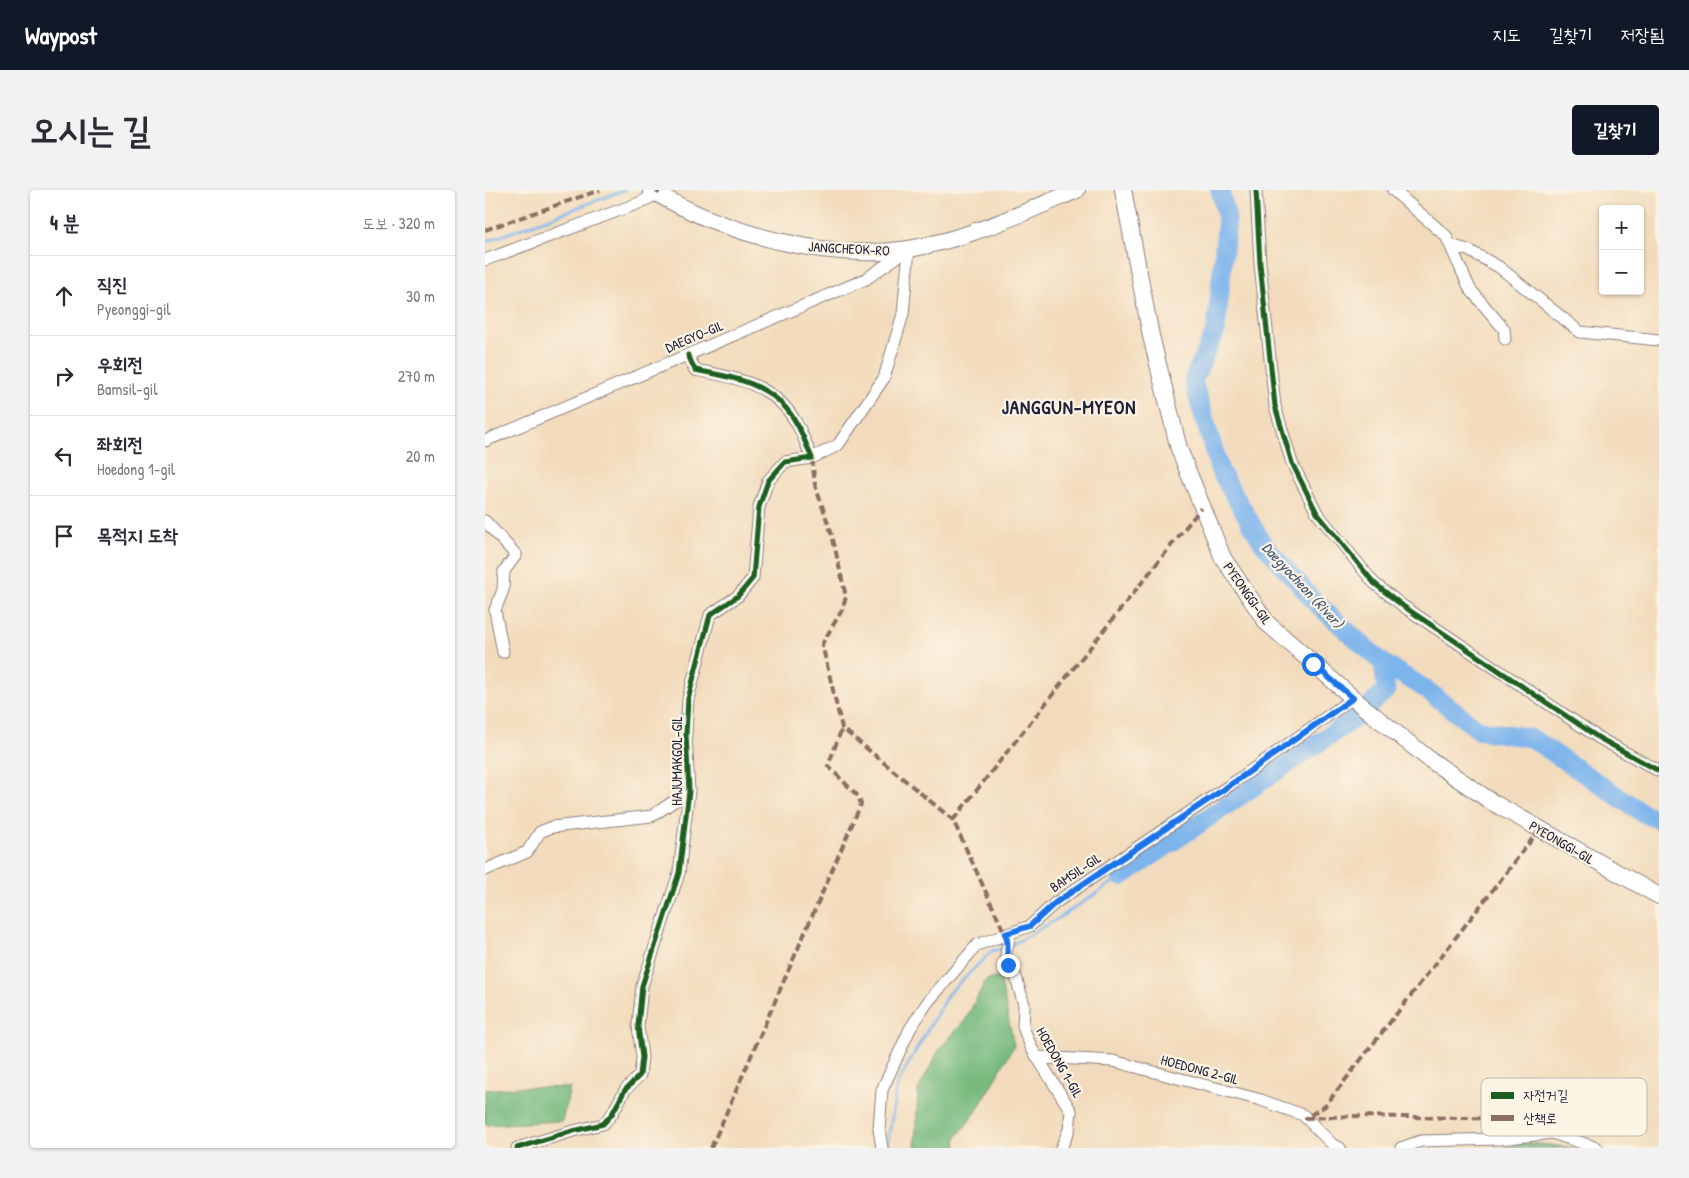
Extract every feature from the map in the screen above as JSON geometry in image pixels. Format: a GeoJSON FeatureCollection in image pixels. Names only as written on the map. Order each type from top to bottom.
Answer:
{"type":"FeatureCollection","features":[{"type":"Feature","properties":{"kind":"main road","name":"JANGCHEOK-RO"},"geometry":{"type":"LineString","coordinates":[[654,192],[701,216],[789,243],[843,250],[882,251],[909,249],[979,230],[1077,190]]}},
{"type":"Feature","properties":{"kind":"main road","name":"PYEONGGI-GIL"},"geometry":{"type":"LineString","coordinates":[[1123,190],[1151,336],[1179,449],[1223,558],[1267,623],[1362,705],[1429,759],[1491,802],[1659,896]]}},
{"type":"Feature","properties":{"kind":"street"},"geometry":{"type":"LineString","coordinates":[[1256,190],[1260,264],[1275,406],[1292,463],[1317,513],[1374,582],[1403,606],[1599,738],[1659,771]]}},
{"type":"Feature","properties":{"kind":"street"},"geometry":{"type":"LineString","coordinates":[[1393,190],[1446,236],[1470,289],[1504,329],[1505,338]]}},
{"type":"Feature","properties":{"kind":"street"},"geometry":{"type":"LineString","coordinates":[[485,260],[639,203],[654,192]]}},
{"type":"Feature","properties":{"kind":"street"},"geometry":{"type":"LineString","coordinates":[[1450,245],[1468,250],[1499,267],[1580,332],[1659,340]]}},
{"type":"Feature","properties":{"kind":"street","name":"DAEGYO-GIL"},"geometry":{"type":"LineString","coordinates":[[485,441],[866,279],[909,249]]}},
{"type":"Feature","properties":{"kind":"street","name":"HAJUMAKGOL-GIL"},"geometry":{"type":"LineString","coordinates":[[517,1148],[573,1130],[603,1124],[612,1114],[625,1090],[640,1075],[642,1057],[638,1026],[643,986],[679,872],[689,791],[686,734],[688,699],[709,615],[738,596],[753,578],[759,507],[768,481],[785,462],[812,458],[838,445],[884,378],[903,314],[909,249]]}},
{"type":"Feature","properties":{"kind":"street"},"geometry":{"type":"LineString","coordinates":[[688,355],[695,370],[742,379],[770,392],[794,418],[812,458]]}},
{"type":"Feature","properties":{"kind":"street"},"geometry":{"type":"LineString","coordinates":[[485,521],[516,555],[504,571],[503,590],[495,610],[503,652]]}},
{"type":"Feature","properties":{"kind":"street","name":"BAMSIL-GIL"},"geometry":{"type":"LineString","coordinates":[[882,1148],[879,1129],[881,1090],[910,1028],[927,1003],[977,945],[1007,936],[1030,926],[1055,903],[1236,781],[1362,705]]}},
{"type":"Feature","properties":{"kind":"street"},"geometry":{"type":"LineString","coordinates":[[485,870],[527,852],[540,832],[552,827],[653,816],[689,791]]}},
{"type":"Feature","properties":{"kind":"street","name":"HOEDONG 1-GIL"},"geometry":{"type":"LineString","coordinates":[[1007,936],[1006,954],[1024,1005],[1023,1027],[1037,1057],[1071,1110],[1069,1130],[1061,1148]]}},
{"type":"Feature","properties":{"kind":"street","name":"HOEDONG 2-GIL"},"geometry":{"type":"LineString","coordinates":[[1037,1057],[1113,1061],[1261,1100],[1303,1115],[1327,1140],[1340,1148]]}},
{"type":"Feature","properties":{"kind":"street"},"geometry":{"type":"LineString","coordinates":[[1401,1148],[1421,1141],[1500,1139],[1526,1136]]}},
{"type":"Feature","properties":{"kind":"street"},"geometry":{"type":"LineString","coordinates":[[1561,1136],[1597,1148]]}},
{"type":"Feature","properties":{"kind":"green space"},"geometry":{"type":"Polygon","coordinates":[[[1000,977],[1014,1046],[976,1112],[956,1138],[957,1148],[915,1148],[918,1090],[939,1050],[966,1019],[986,980],[1000,977]]]}},
{"type":"Feature","properties":{"kind":"green space"},"geometry":{"type":"Polygon","coordinates":[[[520,1087],[570,1088],[562,1121],[485,1125],[485,1090],[520,1087]]]}},
{"type":"Feature","properties":{"kind":"green space"},"geometry":{"type":"Polygon","coordinates":[[[1522,1142],[1577,1148],[1505,1148],[1522,1142]]]}},
{"type":"Feature","properties":{"kind":"waterway"},"geometry":{"type":"LineString","coordinates":[[485,242],[625,190]]}},
{"type":"Feature","properties":{"kind":"waterway","name":"Daegyocheon (River)"},"geometry":{"type":"LineString","coordinates":[[1220,190],[1227,218],[1216,330],[1193,381],[1220,471],[1262,542],[1317,604],[1383,663],[1424,688],[1479,730],[1531,738],[1641,812],[1659,820]]}},
{"type":"Feature","properties":{"kind":"waterway"},"geometry":{"type":"LineString","coordinates":[[1121,877],[1361,714],[1386,690],[1383,663]]}},
{"type":"Feature","properties":{"kind":"waterway"},"geometry":{"type":"LineString","coordinates":[[1010,946],[1059,918],[1121,877]]}},
{"type":"Feature","properties":{"kind":"waterway"},"geometry":{"type":"LineString","coordinates":[[887,1148],[897,1084],[948,994],[992,951],[1004,948]]}},
{"type":"Feature","properties":{"kind":"marked path"},"geometry":{"type":"LineString","coordinates":[[485,230],[600,190]]}},
{"type":"Feature","properties":{"kind":"marked path"},"geometry":{"type":"LineString","coordinates":[[657,194],[659,190]]}},
{"type":"Feature","properties":{"kind":"marked path"},"geometry":{"type":"LineString","coordinates":[[812,458],[815,485],[832,535],[846,597],[842,610],[822,644],[842,728],[953,820],[1005,934]]}},
{"type":"Feature","properties":{"kind":"marked path"},"geometry":{"type":"LineString","coordinates":[[953,820],[1201,508]]}},
{"type":"Feature","properties":{"kind":"marked path"},"geometry":{"type":"LineString","coordinates":[[711,1148],[861,804],[858,796],[828,766],[842,728]]}},
{"type":"Feature","properties":{"kind":"marked path"},"geometry":{"type":"LineString","coordinates":[[1481,1118],[1352,1116],[1306,1118],[1325,1106],[1540,829]]}},
{"type":"Feature","properties":{"kind":"cycle path"},"geometry":{"type":"LineString","coordinates":[[1256,190],[1260,264],[1275,406],[1292,463],[1317,513],[1374,583],[1403,606],[1599,738],[1659,771]]}},
{"type":"Feature","properties":{"kind":"cycle path"},"geometry":{"type":"LineString","coordinates":[[517,1148],[603,1124],[612,1114],[625,1090],[640,1075],[642,1057],[638,1026],[642,986],[679,873],[689,791],[686,734],[688,699],[710,615],[738,596],[753,578],[759,507],[768,481],[785,462],[812,458],[797,424],[775,397],[737,379],[695,370],[688,355]]}},
{"type":"Feature","properties":{"kind":"district","name":"JANGGUN-MYEON"},"geometry":{"type":"Point","coordinates":[1069,407]}},
{"type":"Feature","properties":{"kind":"route"},"geometry":{"type":"LineString","coordinates":[[1008,965],[1006,954],[1009,939],[1005,934],[1030,926],[1055,903],[1236,781],[1275,751],[1353,698],[1313,664]]}}]}
